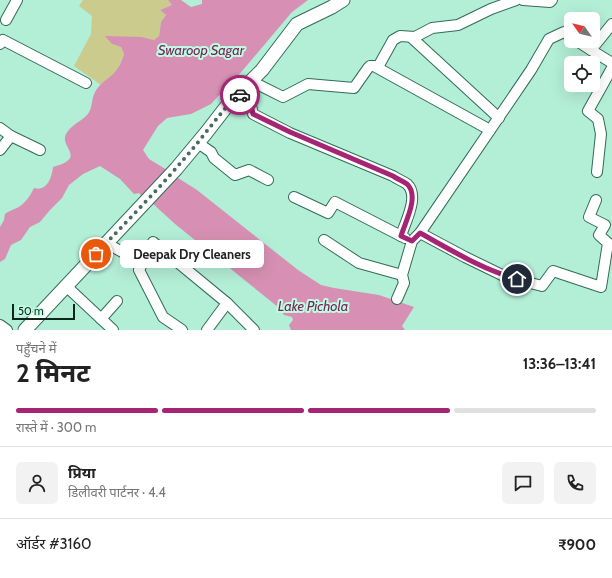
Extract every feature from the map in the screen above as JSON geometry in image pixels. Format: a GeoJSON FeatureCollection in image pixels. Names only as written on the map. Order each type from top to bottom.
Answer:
{"type":"FeatureCollection","features":[{"type":"Feature","properties":{"kind":"street"},"geometry":{"type":"LineString","coordinates":[[6,20],[17,0]]}},
{"type":"Feature","properties":{"kind":"street"},"geometry":{"type":"LineString","coordinates":[[25,330],[36,325],[66,286],[176,169],[238,94],[262,70],[296,24],[332,7],[343,0]]}},
{"type":"Feature","properties":{"kind":"street"},"geometry":{"type":"LineString","coordinates":[[378,67],[396,38],[400,36],[412,38],[418,37],[432,28],[458,25],[492,9],[516,0]]}},
{"type":"Feature","properties":{"kind":"street"},"geometry":{"type":"LineString","coordinates":[[523,0],[550,2],[552,0]]}},
{"type":"Feature","properties":{"kind":"street"},"geometry":{"type":"LineString","coordinates":[[591,50],[612,24]]}},
{"type":"Feature","properties":{"kind":"street"},"geometry":{"type":"LineString","coordinates":[[396,299],[404,283],[402,275],[412,241],[420,233],[499,118],[531,70],[549,39],[564,32]]}},
{"type":"Feature","properties":{"kind":"street"},"geometry":{"type":"LineString","coordinates":[[412,38],[499,118]]}},
{"type":"Feature","properties":{"kind":"street"},"geometry":{"type":"LineString","coordinates":[[0,44],[3,40],[86,83]]}},
{"type":"Feature","properties":{"kind":"street"},"geometry":{"type":"LineString","coordinates":[[588,48],[612,63]]}},
{"type":"Feature","properties":{"kind":"street"},"geometry":{"type":"LineString","coordinates":[[250,81],[283,97],[308,84],[354,88],[370,66],[378,67],[490,130]]}},
{"type":"Feature","properties":{"kind":"street"},"geometry":{"type":"LineString","coordinates":[[597,172],[601,134],[598,119],[588,111],[612,68]]}},
{"type":"Feature","properties":{"kind":"street"},"geometry":{"type":"LineString","coordinates":[[238,94],[250,101],[253,114],[290,132],[393,176],[408,185],[413,194],[410,212],[401,236]]}},
{"type":"Feature","properties":{"kind":"street"},"geometry":{"type":"LineString","coordinates":[[0,128],[11,136],[40,150]]}},
{"type":"Feature","properties":{"kind":"street"},"geometry":{"type":"LineString","coordinates":[[0,150],[11,136]]}},
{"type":"Feature","properties":{"kind":"street"},"geometry":{"type":"LineString","coordinates":[[198,143],[211,152],[214,158],[235,175],[249,170],[268,180]]}},
{"type":"Feature","properties":{"kind":"street"},"geometry":{"type":"LineString","coordinates":[[294,197],[328,213],[335,202],[412,241]]}},
{"type":"Feature","properties":{"kind":"street"},"geometry":{"type":"LineString","coordinates":[[420,233],[504,276],[542,286],[553,271],[601,287],[608,243],[599,235],[605,225],[589,217],[596,200]]}},
{"type":"Feature","properties":{"kind":"street"},"geometry":{"type":"LineString","coordinates":[[324,240],[359,262],[402,275]]}},
{"type":"Feature","properties":{"kind":"street"},"geometry":{"type":"LineString","coordinates":[[182,330],[163,318],[139,270],[153,242],[228,303],[254,330]]}},
{"type":"Feature","properties":{"kind":"street"},"geometry":{"type":"LineString","coordinates":[[106,243],[142,263]]}},
{"type":"Feature","properties":{"kind":"street"},"geometry":{"type":"LineString","coordinates":[[66,286],[113,330]]}},
{"type":"Feature","properties":{"kind":"street"},"geometry":{"type":"LineString","coordinates":[[101,319],[117,301]]}},
{"type":"Feature","properties":{"kind":"street"},"geometry":{"type":"LineString","coordinates":[[207,330],[228,303]]}},
{"type":"Feature","properties":{"kind":"street"},"geometry":{"type":"LineString","coordinates":[[0,325],[7,330]]}},
{"type":"Feature","properties":{"kind":"green space"},"geometry":{"type":"Polygon","coordinates":[[[83,0],[168,0],[172,5],[160,10],[166,15],[161,22],[159,36],[154,40],[142,37],[112,44],[121,47],[124,54],[116,72],[101,85],[74,66],[91,34],[92,16],[79,6],[83,0]]]}},
{"type":"Feature","properties":{"kind":"water","name":"Swaroop Sagar"},"geometry":{"type":"Polygon","coordinates":[[[168,0],[181,0],[191,7],[202,4],[202,0],[308,0],[292,12],[243,70],[211,104],[191,114],[167,118],[158,126],[143,150],[149,159],[167,170],[142,197],[139,193],[134,194],[120,179],[100,166],[83,174],[69,185],[62,198],[40,222],[30,227],[21,240],[11,245],[5,259],[0,262],[0,227],[4,220],[5,214],[22,204],[29,197],[34,188],[39,189],[45,186],[50,179],[53,167],[63,164],[69,160],[71,156],[65,139],[66,134],[70,128],[89,113],[97,89],[114,73],[120,64],[124,54],[121,47],[112,44],[105,36],[142,37],[154,40],[159,36],[161,22],[166,15],[160,10],[172,5],[168,0]]]}},
{"type":"Feature","properties":{"kind":"water","name":"Lake Pichola"},"geometry":{"type":"Polygon","coordinates":[[[175,176],[197,190],[298,270],[321,285],[379,295],[414,307],[402,326],[405,330],[291,330],[289,325],[293,320],[292,317],[284,315],[278,307],[175,224],[151,202],[175,176]]]}},
{"type":"Feature","properties":{"kind":"way so far"},"geometry":{"type":"LineString","coordinates":[[96,254],[176,169],[230,102],[238,94],[240,95]]}},
{"type":"Feature","properties":{"kind":"place","name":"Deepak Dry Cleaners"},"geometry":{"type":"Point","coordinates":[96,254]}},
{"type":"Feature","properties":{"kind":"route"},"geometry":{"type":"LineString","coordinates":[[240,95],[250,101],[253,114],[290,132],[393,176],[408,185],[413,194],[410,212],[401,236],[412,241],[420,233],[504,276],[517,279]]}}]}
